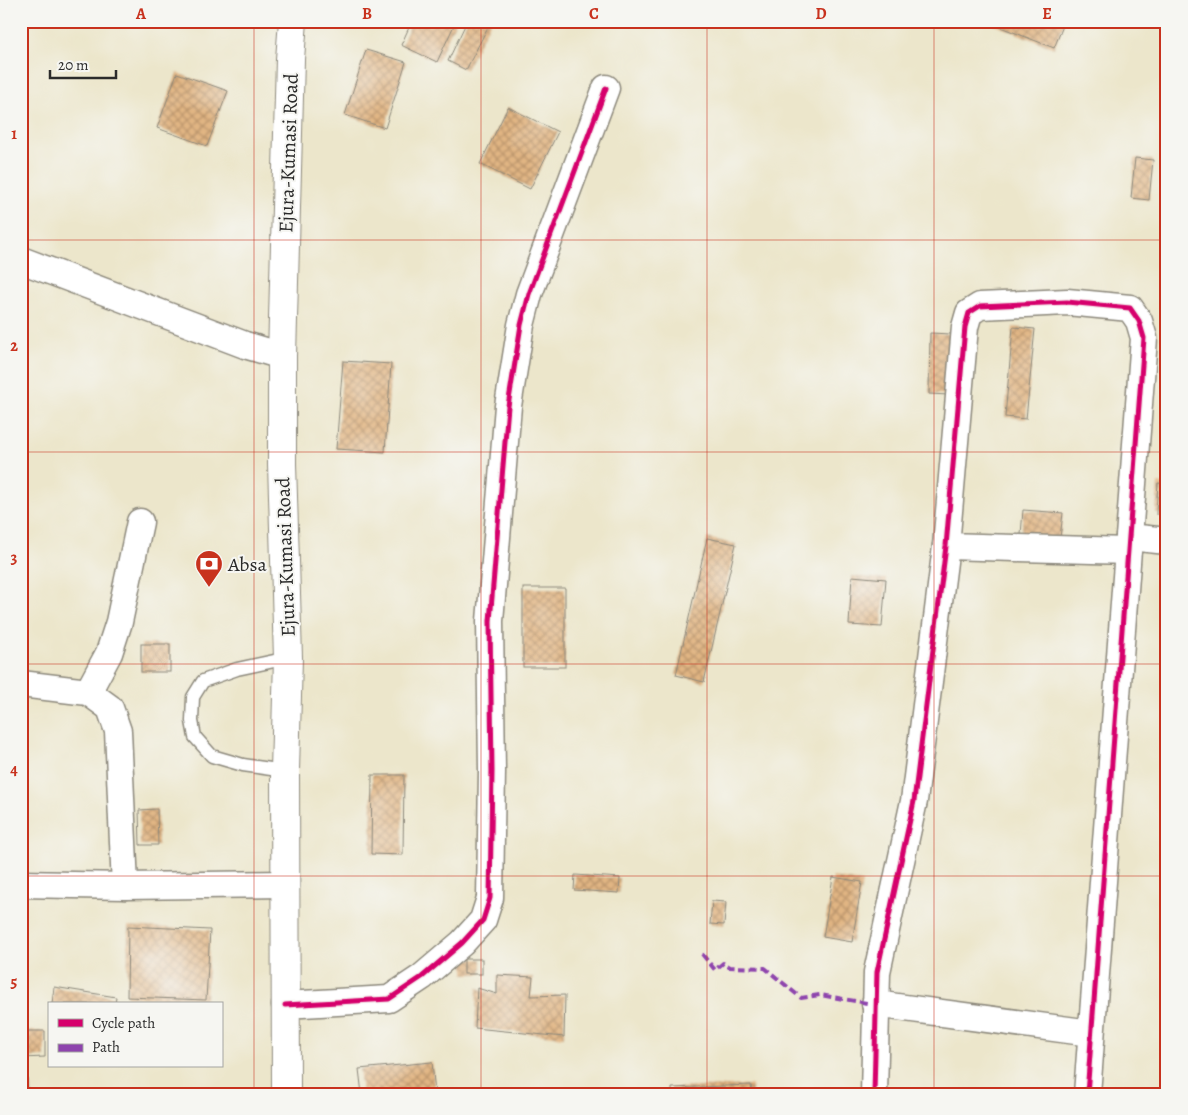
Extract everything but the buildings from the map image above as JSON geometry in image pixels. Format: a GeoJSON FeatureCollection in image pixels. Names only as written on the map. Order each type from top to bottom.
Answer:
{"type":"FeatureCollection","features":[{"type":"Feature","properties":{"kind":"main road","name":"Ejura-Kumasi Road"},"geometry":{"type":"LineString","coordinates":[[286,1094],[285,771],[288,658],[282,464],[282,356],[290,60],[293,21]]}},
{"type":"Feature","properties":{"kind":"street"},"geometry":{"type":"LineString","coordinates":[[286,1005],[389,999],[422,977],[462,943],[483,920],[490,898],[492,770],[490,621],[508,406],[521,325],[529,294],[606,88]]}},
{"type":"Feature","properties":{"kind":"street"},"geometry":{"type":"LineString","coordinates":[[21,260],[245,345],[282,356]]}},
{"type":"Feature","properties":{"kind":"street"},"geometry":{"type":"LineString","coordinates":[[874,1094],[877,972],[914,801],[946,546],[965,327],[969,313],[980,306],[1067,302],[1130,308],[1139,321],[1144,338],[1087,1094]]}},
{"type":"Feature","properties":{"kind":"street"},"geometry":{"type":"LineString","coordinates":[[88,692],[109,653],[119,622],[140,522]]}},
{"type":"Feature","properties":{"kind":"street"},"geometry":{"type":"LineString","coordinates":[[946,546],[1128,544],[1167,541]]}},
{"type":"Feature","properties":{"kind":"street"},"geometry":{"type":"LineString","coordinates":[[21,684],[88,692],[110,708],[118,732],[125,886]]}},
{"type":"Feature","properties":{"kind":"street"},"geometry":{"type":"LineString","coordinates":[[21,884],[125,886],[285,884]]}},
{"type":"Feature","properties":{"kind":"street"},"geometry":{"type":"LineString","coordinates":[[875,1004],[1091,1033]]}},
{"type":"Feature","properties":{"kind":"lane"},"geometry":{"type":"LineString","coordinates":[[285,771],[243,765],[212,756],[196,737],[192,721],[193,697],[203,681],[237,669],[288,658]]}},
{"type":"Feature","properties":{"kind":"marked path"},"geometry":{"type":"LineString","coordinates":[[702,954],[715,970],[723,963],[729,967],[765,968],[801,998],[820,995],[867,1003]]}},
{"type":"Feature","properties":{"kind":"cycle path"},"geometry":{"type":"LineString","coordinates":[[285,1005],[389,999],[422,977],[462,943],[483,920],[490,898],[492,771],[490,621],[508,406],[521,325],[529,294],[606,88]]}},
{"type":"Feature","properties":{"kind":"cycle path"},"geometry":{"type":"LineString","coordinates":[[874,1094],[877,972],[914,801],[946,546],[965,327],[969,313],[980,306],[1067,302],[1130,308],[1139,321],[1144,338],[1087,1094]]}},
{"type":"Feature","properties":{"kind":"place","name":"Absa"},"geometry":{"type":"Point","coordinates":[209,588]}}]}
